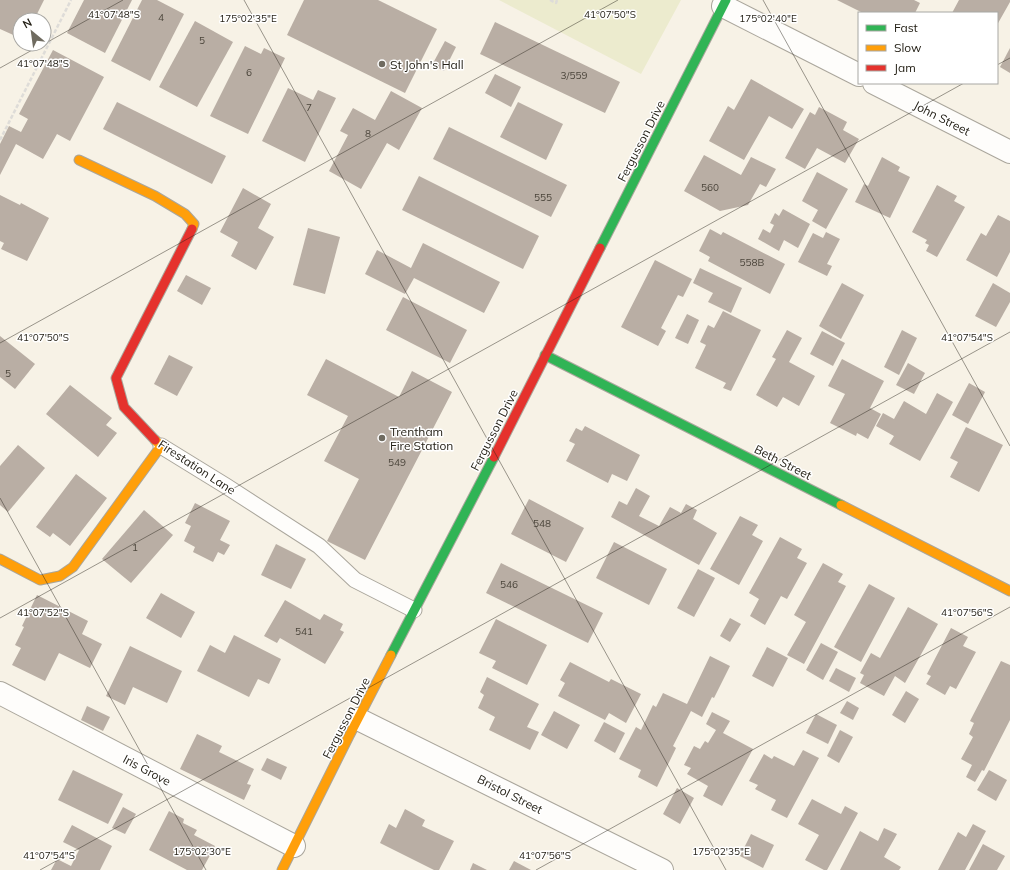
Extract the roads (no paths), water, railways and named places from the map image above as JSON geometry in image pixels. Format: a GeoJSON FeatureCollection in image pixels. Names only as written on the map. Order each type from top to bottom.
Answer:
{"type":"FeatureCollection","features":[{"type":"Feature","properties":{"kind":"street"},"geometry":{"type":"LineString","coordinates":[[725,3],[858,74]]}},
{"type":"Feature","properties":{"kind":"street","name":"Fergusson Drive"},"geometry":{"type":"LineString","coordinates":[[282,870],[725,3]]}},
{"type":"Feature","properties":{"kind":"street","name":"John Street"},"geometry":{"type":"LineString","coordinates":[[876,84],[1010,152]]}},
{"type":"Feature","properties":{"kind":"street","name":"Firestation Lane"},"geometry":{"type":"LineString","coordinates":[[80,160],[155,196],[185,214],[194,224],[116,378],[124,406],[161,446]]}},
{"type":"Feature","properties":{"kind":"street","name":"Beth Street"},"geometry":{"type":"LineString","coordinates":[[546,355],[1010,591]]}},
{"type":"Feature","properties":{"kind":"street"},"geometry":{"type":"LineString","coordinates":[[0,559],[40,580],[60,576],[73,567],[161,446]]}},
{"type":"Feature","properties":{"kind":"street","name":"Iris Grove"},"geometry":{"type":"LineString","coordinates":[[0,693],[294,846]]}},
{"type":"Feature","properties":{"kind":"street","name":"Bristol Street"},"geometry":{"type":"LineString","coordinates":[[358,719],[662,870]]}},
{"type":"Feature","properties":{"kind":"lane","name":"Firestation Lane"},"geometry":{"type":"LineString","coordinates":[[161,446],[319,546],[355,580],[414,610]]}},
{"type":"Feature","properties":{"kind":"place","name":"St John's Hall"},"geometry":{"type":"Point","coordinates":[382,64]}},
{"type":"Feature","properties":{"kind":"place","name":"Trentham Fire Station"},"geometry":{"type":"Point","coordinates":[382,438]}}]}
